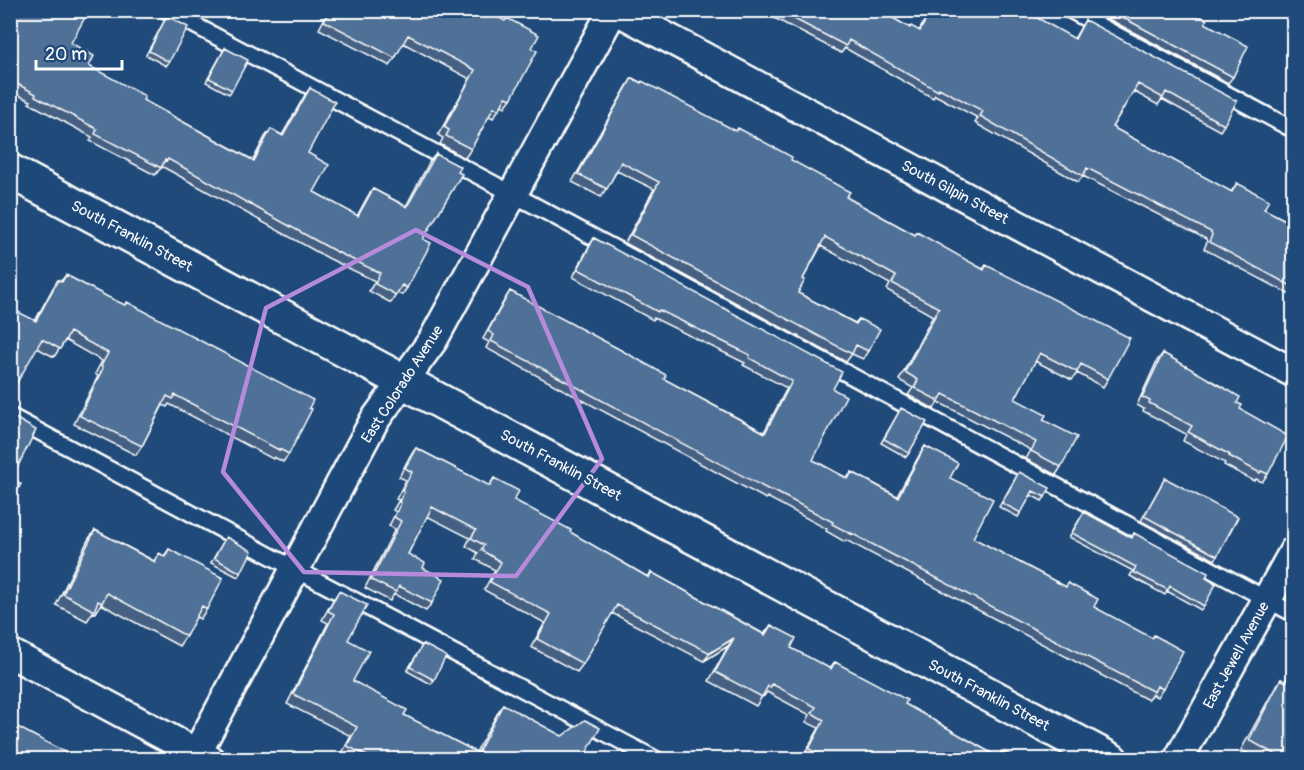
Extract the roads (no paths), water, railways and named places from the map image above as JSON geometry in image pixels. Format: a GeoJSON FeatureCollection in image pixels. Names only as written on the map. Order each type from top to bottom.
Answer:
{"type":"FeatureCollection","features":[{"type":"Feature","properties":{"kind":"street","name":"East Colorado Avenue"},"geometry":{"type":"LineString","coordinates":[[200,757],[295,569],[375,421],[433,340],[615,10]]}},
{"type":"Feature","properties":{"kind":"street","name":"South Gilpin Street"},"geometry":{"type":"LineString","coordinates":[[615,10],[1293,373]]}},
{"type":"Feature","properties":{"kind":"street","name":"South Franklin Street"},"geometry":{"type":"LineString","coordinates":[[10,171],[1111,759]]}},
{"type":"Feature","properties":{"kind":"street","name":"East Jewell Avenue"},"geometry":{"type":"LineString","coordinates":[[1178,759],[1293,551]]}},
{"type":"Feature","properties":{"kind":"street"},"geometry":{"type":"LineString","coordinates":[[10,653],[200,757]]}},
{"type":"Feature","properties":{"kind":"lane"},"geometry":{"type":"LineString","coordinates":[[166,10],[1293,614]]}},
{"type":"Feature","properties":{"kind":"lane"},"geometry":{"type":"LineString","coordinates":[[1070,10],[1293,130]]}},
{"type":"Feature","properties":{"kind":"lane"},"geometry":{"type":"LineString","coordinates":[[10,416],[657,759]]}}]}
